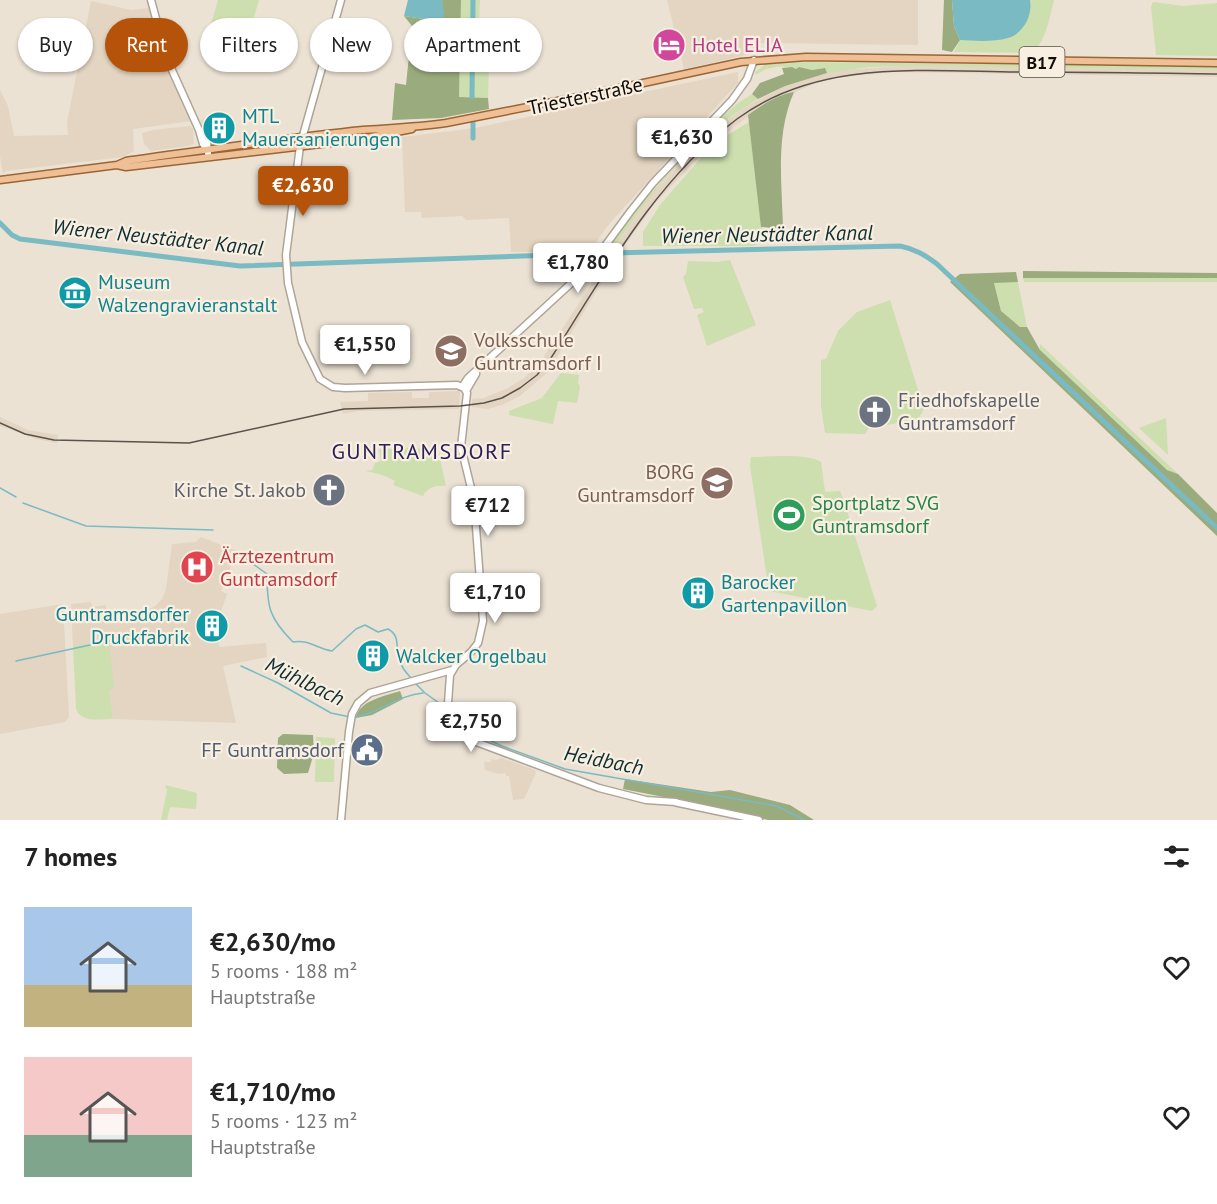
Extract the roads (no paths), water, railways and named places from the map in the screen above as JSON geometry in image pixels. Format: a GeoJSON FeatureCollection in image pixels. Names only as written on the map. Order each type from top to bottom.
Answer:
{"type":"FeatureCollection","features":[{"type":"Feature","properties":{"kind":"main road","name":"B17"},"geometry":{"type":"LineString","coordinates":[[754,60],[806,57],[1217,63]]}},
{"type":"Feature","properties":{"kind":"main road","name":"Triesterstraße"},"geometry":{"type":"LineString","coordinates":[[208,154],[300,146],[405,132],[754,60]]}},
{"type":"Feature","properties":{"kind":"main road","name":"Triesterstraße"},"geometry":{"type":"LineString","coordinates":[[2,180],[117,165],[126,167],[302,138],[400,127],[416,128]]}},
{"type":"Feature","properties":{"kind":"street"},"geometry":{"type":"LineString","coordinates":[[151,0],[168,58],[199,130],[206,137],[208,154]]}},
{"type":"Feature","properties":{"kind":"street"},"geometry":{"type":"LineString","coordinates":[[341,0],[300,146],[286,255],[286,274],[302,342],[315,371],[327,384],[345,388],[464,389]]}},
{"type":"Feature","properties":{"kind":"street"},"geometry":{"type":"LineString","coordinates":[[464,389],[478,370],[595,261],[653,183],[732,100],[747,79],[754,60]]}},
{"type":"Feature","properties":{"kind":"street"},"geometry":{"type":"LineString","coordinates":[[307,123],[311,131],[322,136]]}},
{"type":"Feature","properties":{"kind":"street"},"geometry":{"type":"LineString","coordinates":[[341,820],[351,717],[358,703],[370,693],[452,670],[478,643],[483,611],[474,500],[461,447],[467,401],[464,389]]}},
{"type":"Feature","properties":{"kind":"street"},"geometry":{"type":"LineString","coordinates":[[452,670],[449,680],[448,714],[454,727],[471,740],[588,785],[759,820]]}},
{"type":"Feature","properties":{"kind":"street"},"geometry":{"type":"LineString","coordinates":[[432,676],[449,680]]}},
{"type":"Feature","properties":{"kind":"water"},"geometry":{"type":"Polygon","coordinates":[[[408,0],[442,0],[443,18],[404,16],[408,0]]]}},
{"type":"Feature","properties":{"kind":"water"},"geometry":{"type":"Polygon","coordinates":[[[952,0],[1030,0],[1031,6],[1026,23],[1013,36],[991,41],[960,40],[954,26],[952,0]]]}},
{"type":"Feature","properties":{"kind":"waterway"},"geometry":{"type":"LineString","coordinates":[[472,97],[473,0]]}},
{"type":"Feature","properties":{"kind":"waterway"},"geometry":{"type":"LineString","coordinates":[[473,123],[473,138]]}},
{"type":"Feature","properties":{"kind":"waterway","name":"Wiener Neustädter Kanal"},"geometry":{"type":"LineString","coordinates":[[0,223],[12,235],[20,239],[240,266],[611,253],[905,247],[937,264],[1217,528]]}},
{"type":"Feature","properties":{"kind":"waterway"},"geometry":{"type":"LineString","coordinates":[[552,248],[584,246],[589,249]]}},
{"type":"Feature","properties":{"kind":"waterway","name":"Heidbach"},"geometry":{"type":"LineString","coordinates":[[0,488],[16,497]]}},
{"type":"Feature","properties":{"kind":"waterway","name":"Heidbach"},"geometry":{"type":"LineString","coordinates":[[23,503],[86,526],[213,530]]}},
{"type":"Feature","properties":{"kind":"waterway","name":"Heidbach"},"geometry":{"type":"LineString","coordinates":[[238,553],[267,574],[269,604],[274,619],[293,642],[308,643],[332,651],[356,629],[365,625],[378,632],[388,629],[395,635],[401,665],[412,679]]}},
{"type":"Feature","properties":{"kind":"waterway","name":"Mühlbach"},"geometry":{"type":"LineString","coordinates":[[16,661],[150,632]]}},
{"type":"Feature","properties":{"kind":"waterway","name":"Mühlbach"},"geometry":{"type":"LineString","coordinates":[[241,666],[278,683],[331,713],[350,717]]}},
{"type":"Feature","properties":{"kind":"waterway","name":"Heidbach"},"geometry":{"type":"LineString","coordinates":[[415,683],[446,708]]}},
{"type":"Feature","properties":{"kind":"waterway","name":"Mühlbach"},"geometry":{"type":"LineString","coordinates":[[355,717],[373,712],[405,697],[423,693]]}},
{"type":"Feature","properties":{"kind":"waterway","name":"Heidbach"},"geometry":{"type":"LineString","coordinates":[[450,710],[462,725],[474,733],[565,769],[777,806],[804,820]]}},
{"type":"Feature","properties":{"kind":"tram line"},"geometry":{"type":"LineString","coordinates":[[0,423],[25,434],[54,440],[189,443],[344,409],[460,406],[502,398],[537,375],[551,358],[612,261],[656,199],[708,144],[737,119],[768,100],[802,86],[836,77],[872,73],[945,70],[1217,74]]}},
{"type":"Feature","properties":{"kind":"place","name":"Hotel ELIA"},"geometry":{"type":"Point","coordinates":[669,45]}},
{"type":"Feature","properties":{"kind":"place","name":"MTL Mauersanierungen"},"geometry":{"type":"Point","coordinates":[219,128]}},
{"type":"Feature","properties":{"kind":"place","name":"Museum Walzengravieranstalt"},"geometry":{"type":"Point","coordinates":[75,293]}},
{"type":"Feature","properties":{"kind":"place","name":"Volksschule Guntramsdorf I"},"geometry":{"type":"Point","coordinates":[451,351]}},
{"type":"Feature","properties":{"kind":"place","name":"Friedhofskapelle Guntramsdorf"},"geometry":{"type":"Point","coordinates":[875,412]}},
{"type":"Feature","properties":{"kind":"place","name":"BORG Guntramsdorf"},"geometry":{"type":"Point","coordinates":[717,483]}},
{"type":"Feature","properties":{"kind":"place","name":"Kirche St. Jakob"},"geometry":{"type":"Point","coordinates":[329,490]}},
{"type":"Feature","properties":{"kind":"place","name":"Sportplatz SVG Guntramsdorf"},"geometry":{"type":"Point","coordinates":[789,515]}},
{"type":"Feature","properties":{"kind":"place","name":"Ärztezentrum Guntramsdorf"},"geometry":{"type":"Point","coordinates":[197,567]}},
{"type":"Feature","properties":{"kind":"place","name":"Barocker Gartenpavillon"},"geometry":{"type":"Point","coordinates":[698,593]}},
{"type":"Feature","properties":{"kind":"place","name":"Guntramsdorfer Druckfabrik"},"geometry":{"type":"Point","coordinates":[212,626]}},
{"type":"Feature","properties":{"kind":"place","name":"Walcker Orgelbau"},"geometry":{"type":"Point","coordinates":[373,656]}},
{"type":"Feature","properties":{"kind":"place","name":"FF Guntramsdorf"},"geometry":{"type":"Point","coordinates":[367,750]}},
{"type":"Feature","properties":{"kind":"district","name":"GUNTRAMSDORF"},"geometry":{"type":"Point","coordinates":[422,451]}}]}
